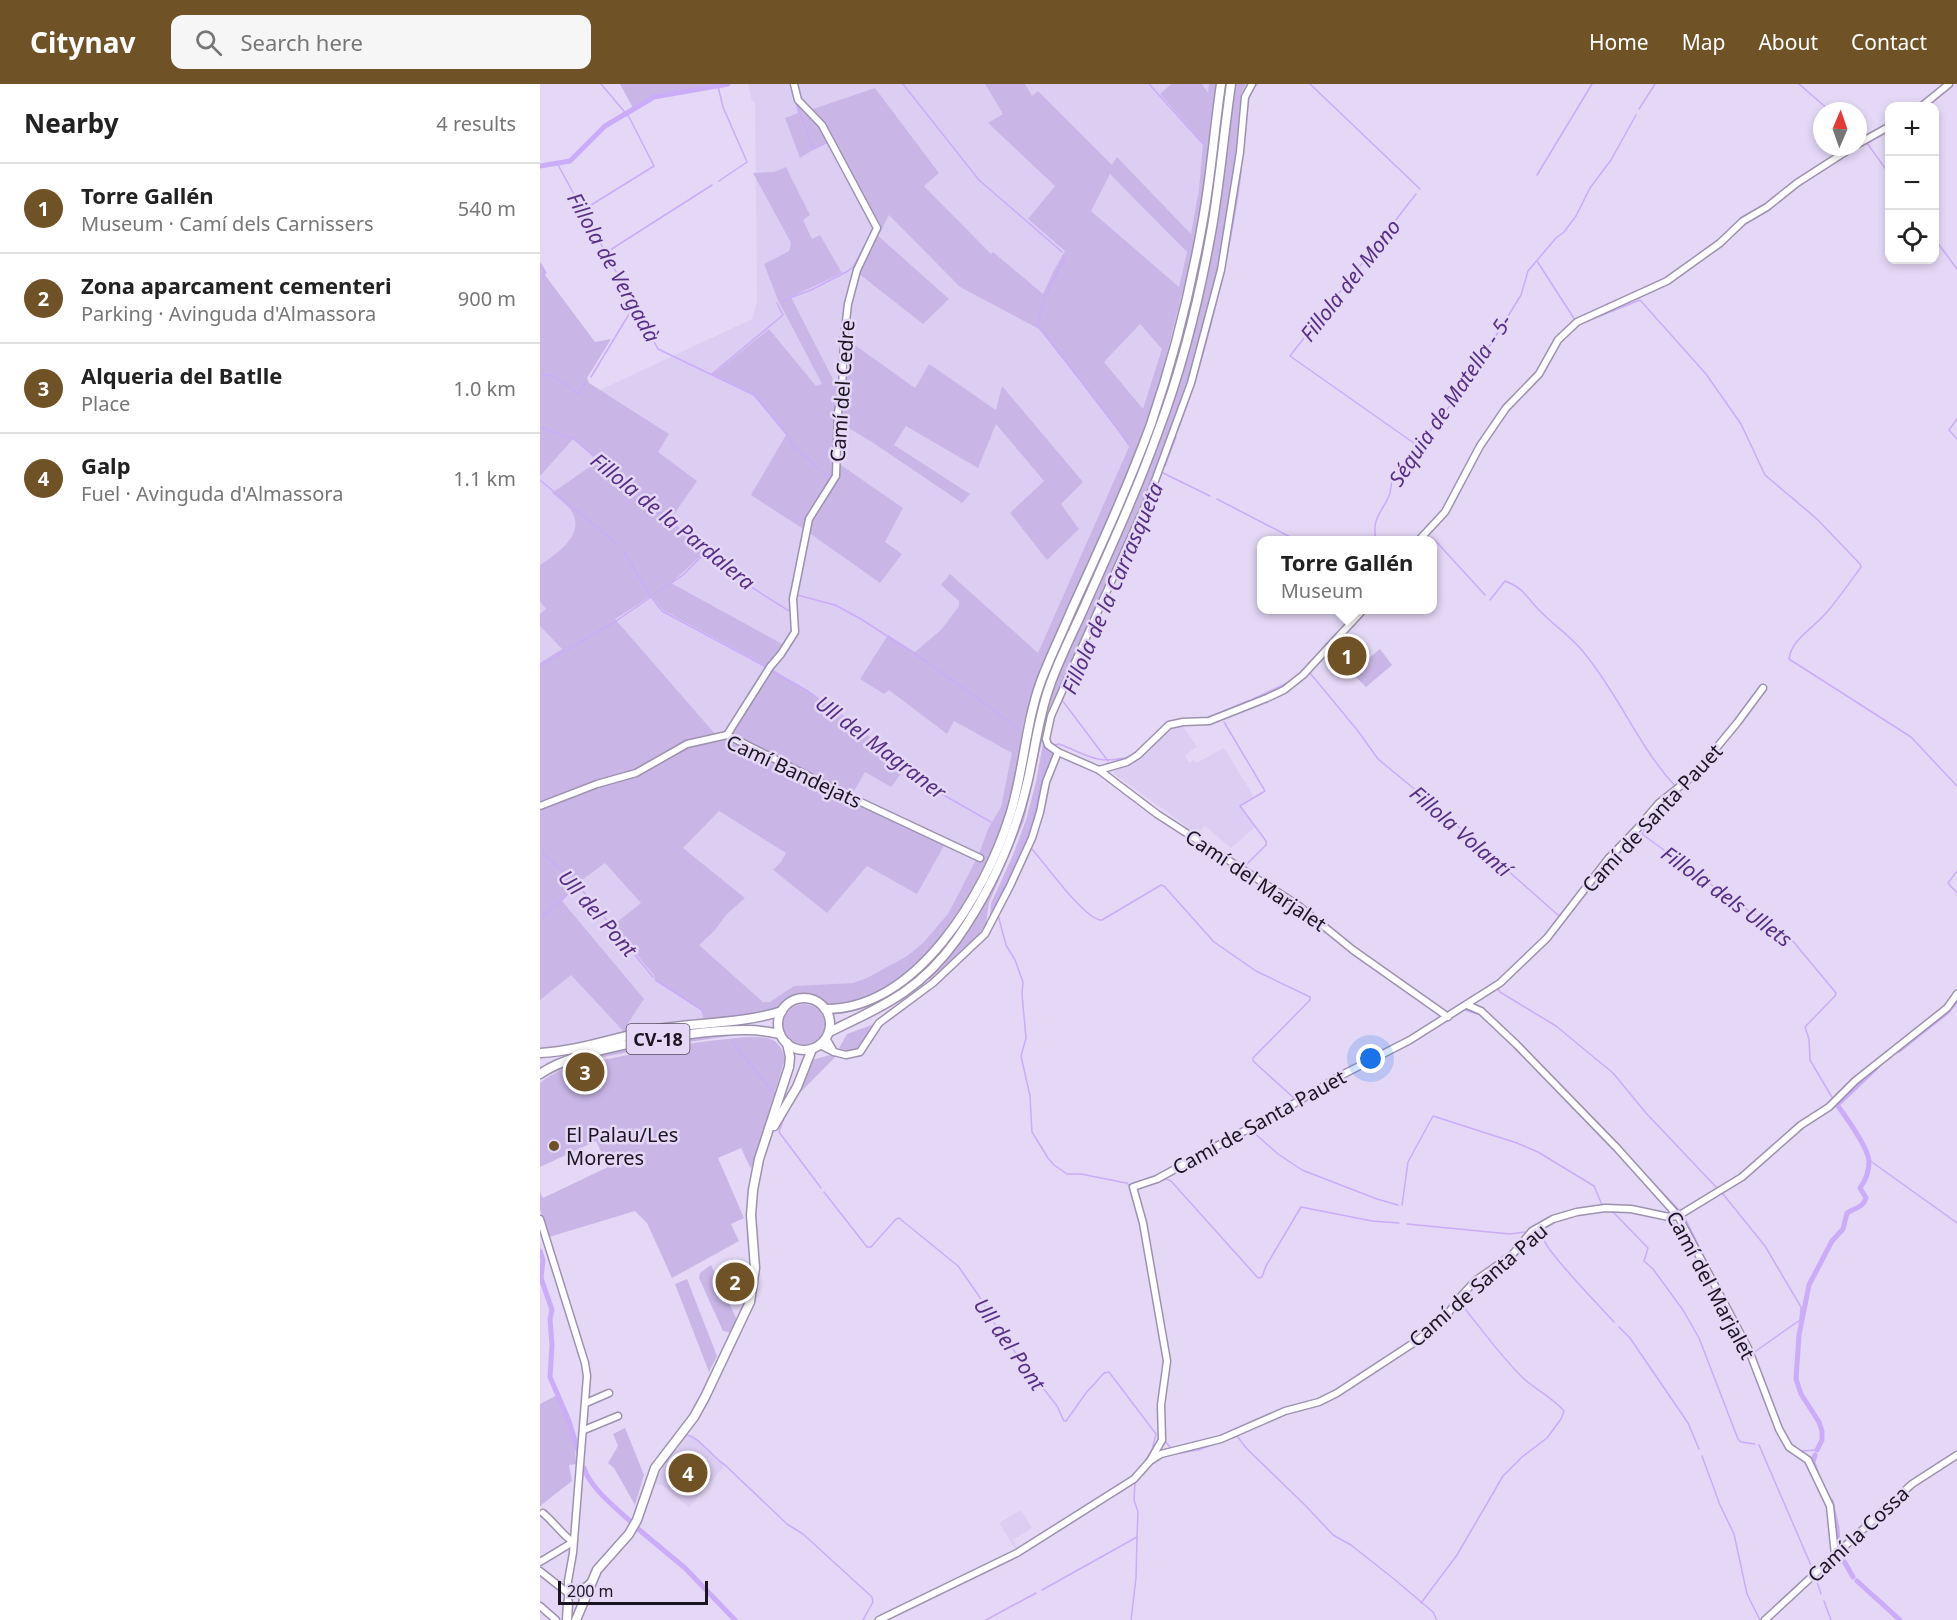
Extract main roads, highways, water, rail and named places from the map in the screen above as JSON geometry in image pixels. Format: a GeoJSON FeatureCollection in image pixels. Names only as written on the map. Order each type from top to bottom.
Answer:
{"type":"FeatureCollection","features":[{"type":"Feature","properties":{"kind":"main road","name":"CV-18"},"geometry":{"type":"LineString","coordinates":[[540,1053],[563,1051],[658,1029],[752,1019],[782,1011],[790,1003],[801,999],[814,1000],[825,1009],[842,1009],[889,990],[926,962],[948,937],[962,916],[999,844],[1010,816],[1020,780],[1027,727],[1037,691],[1133,471],[1165,379],[1202,227],[1221,84]]}},
{"type":"Feature","properties":{"kind":"main road"},"geometry":{"type":"LineString","coordinates":[[782,1011],[779,1022],[780,1034],[787,1043],[799,1049],[822,1041],[897,999],[940,961],[969,920],[1006,848],[1023,801],[1037,728],[1050,683],[1138,483],[1175,381],[1212,228],[1231,84]]}},
{"type":"Feature","properties":{"kind":"main road"},"geometry":{"type":"LineString","coordinates":[[759,1159],[778,1117],[822,1041],[830,1020],[825,1009]]}},
{"type":"Feature","properties":{"kind":"main road","name":"CV-18"},"geometry":{"type":"LineString","coordinates":[[540,1074],[555,1065],[573,1059],[655,1040],[738,1030],[780,1034]]}},
{"type":"Feature","properties":{"kind":"main road"},"geometry":{"type":"LineString","coordinates":[[576,1620],[597,1570],[629,1534],[637,1520],[655,1468],[694,1417],[750,1302],[755,1268],[751,1215],[753,1190],[759,1159],[789,1067],[790,1057],[787,1043]]}},
{"type":"Feature","properties":{"kind":"main road"},"geometry":{"type":"LineString","coordinates":[[567,1620],[568,1599],[573,1592],[591,1583]]}},
{"type":"Feature","properties":{"kind":"main road"},"geometry":{"type":"LineString","coordinates":[[578,1590],[583,1593],[583,1605]]}},
{"type":"Feature","properties":{"kind":"main road"},"geometry":{"type":"LineString","coordinates":[[568,1599],[573,1610],[583,1605]]}},
{"type":"Feature","properties":{"kind":"waterway"},"geometry":{"type":"LineString","coordinates":[[583,210],[654,166],[629,117],[601,84]]}},
{"type":"Feature","properties":{"kind":"waterway"},"geometry":{"type":"LineString","coordinates":[[540,166],[570,161],[605,126],[654,97],[728,84]]}},
{"type":"Feature","properties":{"kind":"waterway"},"geometry":{"type":"LineString","coordinates":[[791,84],[794,95]]}},
{"type":"Feature","properties":{"kind":"waterway"},"geometry":{"type":"LineString","coordinates":[[903,84],[979,180],[1062,252]]}},
{"type":"Feature","properties":{"kind":"waterway","name":"Fillola de la Carrasqueta"},"geometry":{"type":"LineString","coordinates":[[1149,84],[1203,144]]}},
{"type":"Feature","properties":{"kind":"waterway","name":"Fillola del Mono"},"geometry":{"type":"LineString","coordinates":[[1310,84],[1420,189]]}},
{"type":"Feature","properties":{"kind":"waterway"},"geometry":{"type":"LineString","coordinates":[[1537,175],[1592,84]]}},
{"type":"Feature","properties":{"kind":"waterway","name":"Séquia de Matella - 5-"},"geometry":{"type":"LineString","coordinates":[[1639,109],[1655,84]]}},
{"type":"Feature","properties":{"kind":"waterway"},"geometry":{"type":"LineString","coordinates":[[1799,84],[1820,102]]}},
{"type":"Feature","properties":{"kind":"waterway"},"geometry":{"type":"LineString","coordinates":[[718,86],[723,107],[747,162],[719,181]]}},
{"type":"Feature","properties":{"kind":"waterway"},"geometry":{"type":"LineString","coordinates":[[1246,120],[1249,95]]}},
{"type":"Feature","properties":{"kind":"waterway"},"geometry":{"type":"LineString","coordinates":[[796,102],[813,149],[828,142]]}},
{"type":"Feature","properties":{"kind":"waterway","name":"Séquia de Matella - 5-"},"geometry":{"type":"LineString","coordinates":[[1376,536],[1375,525],[1390,493],[1393,478],[1463,389],[1521,295],[1528,271],[1576,216],[1590,188],[1611,160],[1636,115]]}},
{"type":"Feature","properties":{"kind":"waterway"},"geometry":{"type":"LineString","coordinates":[[1867,143],[1885,168]]}},
{"type":"Feature","properties":{"kind":"waterway","name":"Fillola de la Carrasqueta"},"geometry":{"type":"LineString","coordinates":[[1242,163],[1243,152]]}},
{"type":"Feature","properties":{"kind":"waterway","name":"Fillola de Vergadà"},"geometry":{"type":"LineString","coordinates":[[557,163],[658,349],[754,395],[789,436],[792,444],[831,480]]}},
{"type":"Feature","properties":{"kind":"waterway","name":"Fillola de la Carrasqueta"},"geometry":{"type":"LineString","coordinates":[[1196,378],[1223,276],[1241,172]]}},
{"type":"Feature","properties":{"kind":"waterway"},"geometry":{"type":"LineString","coordinates":[[607,252],[712,185]]}},
{"type":"Feature","properties":{"kind":"waterway","name":"Fillola del Mono"},"geometry":{"type":"LineString","coordinates":[[1416,194],[1290,356],[1418,446]]}},
{"type":"Feature","properties":{"kind":"waterway"},"geometry":{"type":"LineString","coordinates":[[782,301],[811,290],[848,271],[853,267],[869,238]]}},
{"type":"Feature","properties":{"kind":"waterway"},"geometry":{"type":"LineString","coordinates":[[1939,245],[1957,269]]}},
{"type":"Feature","properties":{"kind":"waterway"},"geometry":{"type":"LineString","coordinates":[[1066,257],[1042,306],[1038,325],[1129,444]]}},
{"type":"Feature","properties":{"kind":"waterway"},"geometry":{"type":"LineString","coordinates":[[1537,261],[1575,320]]}},
{"type":"Feature","properties":{"kind":"waterway"},"geometry":{"type":"LineString","coordinates":[[540,263],[546,273],[540,278]]}},
{"type":"Feature","properties":{"kind":"waterway"},"geometry":{"type":"LineString","coordinates":[[1580,324],[1640,300],[1706,374],[1741,424],[1765,475],[1817,519],[1861,567],[1822,618],[1794,645],[1789,659],[1911,737],[1957,786]]}},
{"type":"Feature","properties":{"kind":"waterway"},"geometry":{"type":"LineString","coordinates":[[712,374],[783,315],[777,303]]}},
{"type":"Feature","properties":{"kind":"waterway"},"geometry":{"type":"LineString","coordinates":[[591,377],[634,306]]}},
{"type":"Feature","properties":{"kind":"waterway"},"geometry":{"type":"LineString","coordinates":[[540,376],[552,375],[579,394],[586,382]]}},
{"type":"Feature","properties":{"kind":"waterway","name":"Fillola de la Carrasqueta"},"geometry":{"type":"LineString","coordinates":[[1178,430],[1194,385]]}},
{"type":"Feature","properties":{"kind":"waterway"},"geometry":{"type":"LineString","coordinates":[[1957,419],[1949,430],[1957,439]]}},
{"type":"Feature","properties":{"kind":"waterway","name":"Fillola de la Pardalera"},"geometry":{"type":"LineString","coordinates":[[540,427],[574,439],[614,478],[640,496],[742,581],[789,611],[790,604]]}},
{"type":"Feature","properties":{"kind":"waterway","name":"Fillola de la Carrasqueta"},"geometry":{"type":"LineString","coordinates":[[1165,466],[1176,437]]}},
{"type":"Feature","properties":{"kind":"waterway","name":"Fillola de la Carrasqueta"},"geometry":{"type":"LineString","coordinates":[[1147,510],[1162,472]]}},
{"type":"Feature","properties":{"kind":"waterway"},"geometry":{"type":"LineString","coordinates":[[1163,473],[1210,496]]}},
{"type":"Feature","properties":{"kind":"waterway","name":"Ull del Magraner"},"geometry":{"type":"LineString","coordinates":[[540,480],[617,544]]}},
{"type":"Feature","properties":{"kind":"waterway","name":"Fillola de Vergadà"},"geometry":{"type":"LineString","coordinates":[[806,518],[818,499]]}},
{"type":"Feature","properties":{"kind":"waterway"},"geometry":{"type":"LineString","coordinates":[[1217,499],[1288,536]]}},
{"type":"Feature","properties":{"kind":"waterway","name":"Fillola dels Ullets"},"geometry":{"type":"LineString","coordinates":[[1437,542],[1485,595]]}},
{"type":"Feature","properties":{"kind":"waterway","name":"Ull del Magraner"},"geometry":{"type":"LineString","coordinates":[[624,552],[662,611],[766,667]]}},
{"type":"Feature","properties":{"kind":"waterway"},"geometry":{"type":"LineString","coordinates":[[655,594],[683,575],[706,552]]}},
{"type":"Feature","properties":{"kind":"waterway","name":"Fillola dels Ullets"},"geometry":{"type":"LineString","coordinates":[[1490,600],[1505,581],[1512,584],[1575,643],[1597,670],[1651,755],[1675,786]]}},
{"type":"Feature","properties":{"kind":"waterway"},"geometry":{"type":"LineString","coordinates":[[797,595],[835,605],[861,619],[927,662],[1015,726]]}},
{"type":"Feature","properties":{"kind":"waterway"},"geometry":{"type":"LineString","coordinates":[[540,666],[616,621],[651,597]]}},
{"type":"Feature","properties":{"kind":"waterway","name":"Séquia de Matella - 5-"},"geometry":{"type":"LineString","coordinates":[[1294,679],[1355,614]]}},
{"type":"Feature","properties":{"kind":"waterway","name":"Fillola de la Carrasqueta"},"geometry":{"type":"LineString","coordinates":[[1083,651],[1062,700],[1108,761]]}},
{"type":"Feature","properties":{"kind":"waterway","name":"Ull del Magraner"},"geometry":{"type":"LineString","coordinates":[[772,671],[808,691],[840,714],[933,789],[991,822]]}},
{"type":"Feature","properties":{"kind":"waterway","name":"Fillola Volantí"},"geometry":{"type":"LineString","coordinates":[[1310,673],[1378,759],[1429,801],[1559,918]]}},
{"type":"Feature","properties":{"kind":"waterway","name":"Séquia de Matella - 5-"},"geometry":{"type":"LineString","coordinates":[[1253,699],[1287,683]]}},
{"type":"Feature","properties":{"kind":"waterway","name":"Séquia de Matella - 5-"},"geometry":{"type":"LineString","coordinates":[[1133,755],[1170,721],[1207,718],[1248,701]]}},
{"type":"Feature","properties":{"kind":"waterway"},"geometry":{"type":"LineString","coordinates":[[1224,722],[1265,791],[1240,806],[1266,841],[1266,845],[1244,867]]}},
{"type":"Feature","properties":{"kind":"waterway","name":"Séquia de Matella - 5-"},"geometry":{"type":"LineString","coordinates":[[1055,745],[1059,744],[1092,758],[1108,760],[1129,757]]}},
{"type":"Feature","properties":{"kind":"waterway","name":"Séquia de Matella - 5-"},"geometry":{"type":"LineString","coordinates":[[994,911],[992,909],[1032,823],[1045,765],[1044,748]]}},
{"type":"Feature","properties":{"kind":"waterway","name":"Fillola dels Ullets"},"geometry":{"type":"LineString","coordinates":[[1654,813],[1642,834],[1792,940],[1836,993],[1805,1027],[1809,1039],[1810,1060],[1833,1099]]}},
{"type":"Feature","properties":{"kind":"waterway","name":"Ull del Magraner"},"geometry":{"type":"LineString","coordinates":[[1031,848],[1065,890],[1095,918],[1102,920],[1161,885],[1164,886],[1214,942],[1256,971],[1310,997],[1310,1000],[1253,1058],[1253,1061],[1295,1099],[1298,1099]]}},
{"type":"Feature","properties":{"kind":"waterway","name":"Ull del Pont"},"geometry":{"type":"LineString","coordinates":[[540,851],[577,884],[653,977]]}},
{"type":"Feature","properties":{"kind":"waterway"},"geometry":{"type":"LineString","coordinates":[[1957,871],[1948,883],[1957,893]]}},
{"type":"Feature","properties":{"kind":"waterway"},"geometry":{"type":"LineString","coordinates":[[540,918],[576,885]]}},
{"type":"Feature","properties":{"kind":"waterway"},"geometry":{"type":"LineString","coordinates":[[1312,913],[1336,932]]}},
{"type":"Feature","properties":{"kind":"waterway","name":"Séquia de Matella - 5-"},"geometry":{"type":"LineString","coordinates":[[998,915],[1006,945],[1015,960],[1023,982],[1026,1038],[1021,1056],[1030,1096],[1032,1132],[1048,1158],[1067,1174],[1081,1174],[1127,1183],[1131,1187]]}},
{"type":"Feature","properties":{"kind":"waterway"},"geometry":{"type":"LineString","coordinates":[[1339,934],[1349,943]]}},
{"type":"Feature","properties":{"kind":"waterway"},"geometry":{"type":"LineString","coordinates":[[1372,960],[1442,1009]]}},
{"type":"Feature","properties":{"kind":"waterway","name":"Fillola Volantí"},"geometry":{"type":"LineString","coordinates":[[1497,981],[1502,977]]}},
{"type":"Feature","properties":{"kind":"waterway","name":"Ull del Pont"},"geometry":{"type":"LineString","coordinates":[[656,980],[702,1010],[703,1013]]}},
{"type":"Feature","properties":{"kind":"waterway","name":"Fillola Volantí"},"geometry":{"type":"LineString","coordinates":[[1498,989],[1556,1026],[1613,1073],[1646,1113],[1717,1188]]}},
{"type":"Feature","properties":{"kind":"waterway"},"geometry":{"type":"LineString","coordinates":[[1899,1050],[1947,1012],[1957,1000]]}},
{"type":"Feature","properties":{"kind":"waterway"},"geometry":{"type":"LineString","coordinates":[[1465,1010],[1481,1015]]}},
{"type":"Feature","properties":{"kind":"waterway","name":"Ull del Pont"},"geometry":{"type":"LineString","coordinates":[[732,1041],[775,1095]]}},
{"type":"Feature","properties":{"kind":"waterway"},"geometry":{"type":"LineString","coordinates":[[1839,1103],[1878,1066]]}},
{"type":"Feature","properties":{"kind":"waterway"},"geometry":{"type":"LineString","coordinates":[[1817,1450],[1822,1440],[1822,1431],[1819,1422],[1801,1394],[1796,1379],[1799,1335],[1809,1285],[1832,1241],[1843,1229],[1847,1213],[1861,1206],[1865,1201],[1866,1198],[1860,1188],[1867,1176],[1869,1165],[1868,1155],[1861,1141],[1838,1106]]}},
{"type":"Feature","properties":{"kind":"waterway"},"geometry":{"type":"LineString","coordinates":[[1402,1205],[1408,1162],[1433,1116],[1538,1152],[1594,1186],[1602,1205]]}},
{"type":"Feature","properties":{"kind":"waterway","name":"Ull del Pont"},"geometry":{"type":"LineString","coordinates":[[784,1118],[779,1132],[821,1188]]}},
{"type":"Feature","properties":{"kind":"waterway"},"geometry":{"type":"LineString","coordinates":[[1252,1131],[1278,1154],[1302,1170],[1398,1205]]}},
{"type":"Feature","properties":{"kind":"waterway"},"geometry":{"type":"LineString","coordinates":[[1628,1156],[1680,1211]]}},
{"type":"Feature","properties":{"kind":"waterway"},"geometry":{"type":"LineString","coordinates":[[1869,1160],[1957,1223]]}},
{"type":"Feature","properties":{"kind":"waterway","name":"Séquia de Matella - 5-"},"geometry":{"type":"LineString","coordinates":[[1157,1182],[1166,1179],[1171,1181],[1258,1278],[1262,1277],[1266,1266],[1301,1207],[1372,1221],[1399,1223]]}},
{"type":"Feature","properties":{"kind":"waterway","name":"Ull del Pont"},"geometry":{"type":"LineString","coordinates":[[824,1192],[867,1247],[871,1247],[899,1218],[958,1266],[979,1296],[998,1330],[1057,1406],[1064,1421],[1104,1373],[1109,1372],[1156,1434],[1152,1450],[1142,1466]]}},
{"type":"Feature","properties":{"kind":"waterway","name":"Fillola Volantí"},"geometry":{"type":"LineString","coordinates":[[1723,1194],[1765,1246],[1801,1307],[1800,1320],[1753,1353]]}},
{"type":"Feature","properties":{"kind":"waterway"},"geometry":{"type":"LineString","coordinates":[[1613,1212],[1648,1248],[1644,1261],[1653,1269],[1683,1310],[1699,1338],[1738,1439],[1741,1442],[1755,1444]]}},
{"type":"Feature","properties":{"kind":"waterway"},"geometry":{"type":"LineString","coordinates":[[1684,1216],[1714,1277]]}},
{"type":"Feature","properties":{"kind":"waterway","name":"Séquia de Matella - 5-"},"geometry":{"type":"LineString","coordinates":[[1407,1224],[1510,1234],[1525,1232]]}},
{"type":"Feature","properties":{"kind":"waterway","name":"Séquia de Matella - 5-"},"geometry":{"type":"LineString","coordinates":[[1536,1232],[1614,1322]]}},
{"type":"Feature","properties":{"kind":"waterway"},"geometry":{"type":"LineString","coordinates":[[1489,1275],[1514,1259],[1529,1240]]}},
{"type":"Feature","properties":{"kind":"waterway"},"geometry":{"type":"LineString","coordinates":[[540,1251],[543,1260],[541,1278],[552,1310],[550,1377],[569,1421],[578,1451]]}},
{"type":"Feature","properties":{"kind":"waterway"},"geometry":{"type":"LineString","coordinates":[[1473,1288],[1485,1277]]}},
{"type":"Feature","properties":{"kind":"waterway"},"geometry":{"type":"LineString","coordinates":[[1721,1292],[1756,1360]]}},
{"type":"Feature","properties":{"kind":"waterway"},"geometry":{"type":"LineString","coordinates":[[1421,1603],[1457,1555],[1503,1476],[1522,1457],[1547,1438],[1564,1411],[1526,1381],[1505,1359],[1461,1304],[1466,1296]]}},
{"type":"Feature","properties":{"kind":"waterway"},"geometry":{"type":"LineString","coordinates":[[1155,1311],[1157,1321]]}},
{"type":"Feature","properties":{"kind":"waterway","name":"Séquia de Matella - 5-"},"geometry":{"type":"LineString","coordinates":[[1619,1327],[1630,1338],[1688,1423],[1699,1449]]}},
{"type":"Feature","properties":{"kind":"waterway"},"geometry":{"type":"LineString","coordinates":[[1774,1409],[1784,1432]]}},
{"type":"Feature","properties":{"kind":"waterway"},"geometry":{"type":"LineString","coordinates":[[685,1435],[700,1443],[787,1524],[803,1534],[872,1597],[873,1602],[863,1620]]}},
{"type":"Feature","properties":{"kind":"waterway"},"geometry":{"type":"LineString","coordinates":[[1174,1454],[1198,1450],[1237,1436],[1247,1449],[1333,1535],[1351,1545],[1394,1579],[1433,1612],[1437,1620]]}},
{"type":"Feature","properties":{"kind":"waterway"},"geometry":{"type":"LineString","coordinates":[[1165,1441],[1170,1447]]}},
{"type":"Feature","properties":{"kind":"waterway"},"geometry":{"type":"LineString","coordinates":[[1759,1445],[1813,1570]]}},
{"type":"Feature","properties":{"kind":"waterway"},"geometry":{"type":"LineString","coordinates":[[1800,1451],[1817,1450]]}},
{"type":"Feature","properties":{"kind":"waterway"},"geometry":{"type":"LineString","coordinates":[[1815,1455],[1813,1462],[1816,1471]]}},
{"type":"Feature","properties":{"kind":"waterway","name":"Séquia de Matella - 5-"},"geometry":{"type":"LineString","coordinates":[[1702,1456],[1720,1505],[1734,1534],[1747,1594],[1760,1620]]}},
{"type":"Feature","properties":{"kind":"waterway"},"geometry":{"type":"LineString","coordinates":[[584,1468],[598,1490],[631,1522]]}},
{"type":"Feature","properties":{"kind":"waterway","name":"Ull del Pont"},"geometry":{"type":"LineString","coordinates":[[1135,1483],[1134,1500],[1138,1512],[1137,1537]]}},
{"type":"Feature","properties":{"kind":"waterway"},"geometry":{"type":"LineString","coordinates":[[1831,1501],[1838,1546]]}},
{"type":"Feature","properties":{"kind":"waterway"},"geometry":{"type":"LineString","coordinates":[[637,1528],[685,1568],[735,1620]]}},
{"type":"Feature","properties":{"kind":"waterway"},"geometry":{"type":"LineString","coordinates":[[1042,1590],[1137,1537],[1136,1578],[1131,1620]]}},
{"type":"Feature","properties":{"kind":"waterway"},"geometry":{"type":"LineString","coordinates":[[1840,1554],[1853,1577]]}},
{"type":"Feature","properties":{"kind":"waterway"},"geometry":{"type":"LineString","coordinates":[[1815,1576],[1821,1594]]}},
{"type":"Feature","properties":{"kind":"waterway"},"geometry":{"type":"LineString","coordinates":[[1857,1581],[1900,1620]]}},
{"type":"Feature","properties":{"kind":"waterway"},"geometry":{"type":"LineString","coordinates":[[986,1620],[1036,1593]]}},
{"type":"Feature","properties":{"kind":"waterway"},"geometry":{"type":"LineString","coordinates":[[1824,1601],[1831,1620]]}},
{"type":"Feature","properties":{"kind":"place","name":"Torre Gallén"},"geometry":{"type":"Point","coordinates":[1347,656]}},
{"type":"Feature","properties":{"kind":"place","name":"Alqueria del Batlle"},"geometry":{"type":"Point","coordinates":[585,1072]}},
{"type":"Feature","properties":{"kind":"place","name":"El Palau/Les Moreres"},"geometry":{"type":"Point","coordinates":[554,1146]}},
{"type":"Feature","properties":{"kind":"place","name":"Zona aparcament cementeri"},"geometry":{"type":"Point","coordinates":[735,1282]}},
{"type":"Feature","properties":{"kind":"place","name":"Galp"},"geometry":{"type":"Point","coordinates":[688,1473]}}]}
